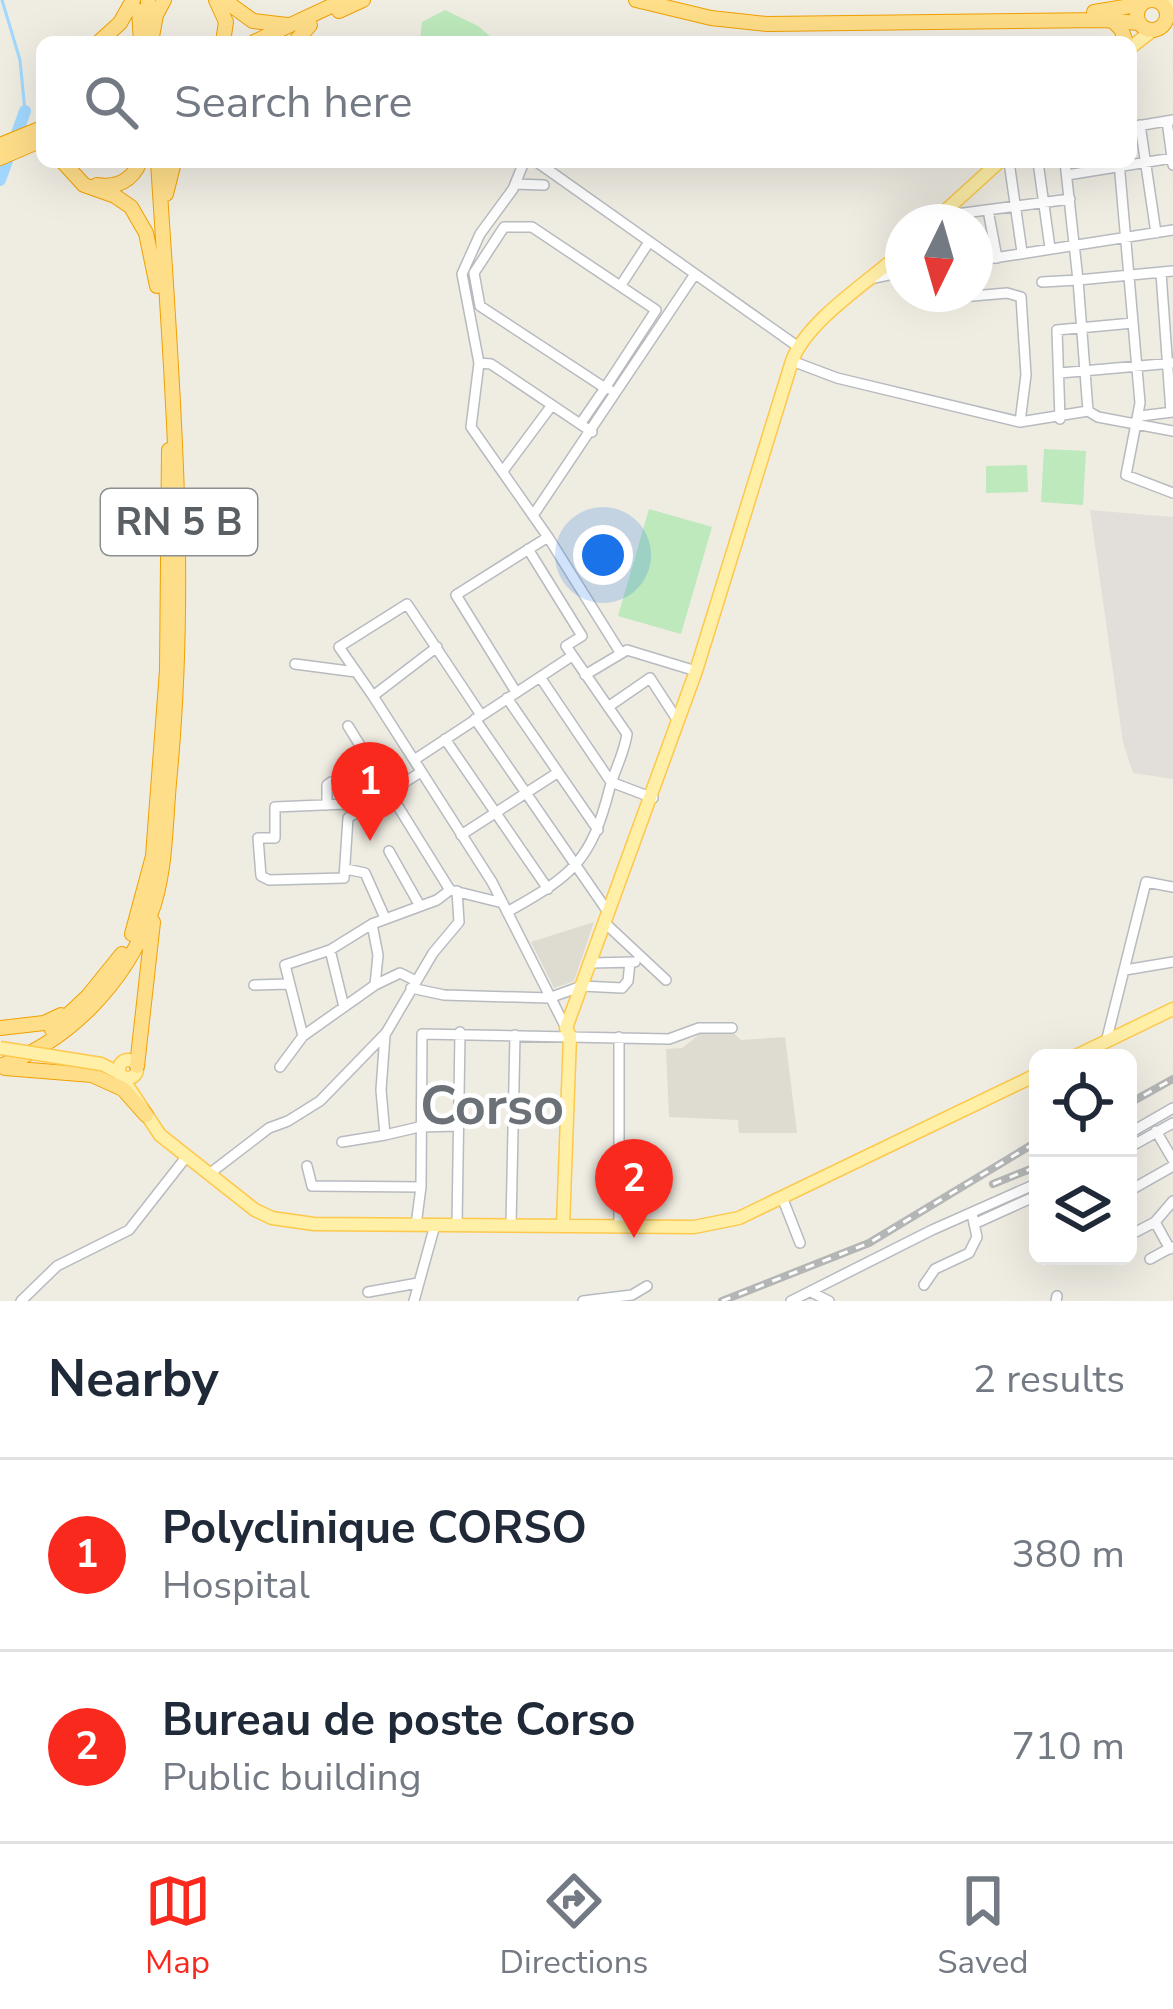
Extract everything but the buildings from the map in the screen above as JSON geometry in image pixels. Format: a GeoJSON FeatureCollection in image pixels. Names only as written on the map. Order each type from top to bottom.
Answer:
{"type":"FeatureCollection","features":[{"type":"Feature","properties":{"kind":"highway"},"geometry":{"type":"LineString","coordinates":[[106,36],[140,0]]}},
{"type":"Feature","properties":{"kind":"highway"},"geometry":{"type":"LineString","coordinates":[[140,0],[141,36]]}},
{"type":"Feature","properties":{"kind":"highway"},"geometry":{"type":"LineString","coordinates":[[140,0],[149,36]]}},
{"type":"Feature","properties":{"kind":"highway"},"geometry":{"type":"LineString","coordinates":[[152,36],[164,0]]}},
{"type":"Feature","properties":{"kind":"highway"},"geometry":{"type":"LineString","coordinates":[[220,0],[253,21],[292,26]]}},
{"type":"Feature","properties":{"kind":"highway"},"geometry":{"type":"LineString","coordinates":[[220,0],[224,36]]}},
{"type":"Feature","properties":{"kind":"highway"},"geometry":{"type":"LineString","coordinates":[[268,36],[344,0]]}},
{"type":"Feature","properties":{"kind":"highway"},"geometry":{"type":"LineString","coordinates":[[287,36],[363,0]]}},
{"type":"Feature","properties":{"kind":"highway"},"geometry":{"type":"LineString","coordinates":[[636,0],[712,18],[767,24],[1112,20],[1158,13]]}},
{"type":"Feature","properties":{"kind":"highway"},"geometry":{"type":"LineString","coordinates":[[666,0],[786,16],[1158,13]]}},
{"type":"Feature","properties":{"kind":"highway"},"geometry":{"type":"LineString","coordinates":[[1112,20],[1124,36]]}},
{"type":"Feature","properties":{"kind":"highway"},"geometry":{"type":"LineString","coordinates":[[300,36],[310,25]]}},
{"type":"Feature","properties":{"kind":"highway"},"geometry":{"type":"LineString","coordinates":[[0,158],[36,134]]}},
{"type":"Feature","properties":{"kind":"highway"},"geometry":{"type":"LineString","coordinates":[[0,145],[36,149]]}},
{"type":"Feature","properties":{"kind":"highway"},"geometry":{"type":"LineString","coordinates":[[69,168],[84,184],[131,207],[146,232],[157,286]]}},
{"type":"Feature","properties":{"kind":"highway"},"geometry":{"type":"LineString","coordinates":[[78,168],[85,179],[110,186],[128,180],[139,168]]}},
{"type":"Feature","properties":{"kind":"highway","name":"RN 5 B"},"geometry":{"type":"LineString","coordinates":[[0,1064],[59,1025],[120,957],[134,932],[150,877],[167,670],[169,448],[145,168]]}},
{"type":"Feature","properties":{"kind":"highway","name":"RN 5 B"},"geometry":{"type":"LineString","coordinates":[[0,1064],[45,1046],[101,996],[141,936],[160,882],[174,724],[179,481],[158,168]]}},
{"type":"Feature","properties":{"kind":"highway"},"geometry":{"type":"LineString","coordinates":[[162,235],[172,168]]}},
{"type":"Feature","properties":{"kind":"highway"},"geometry":{"type":"LineString","coordinates":[[133,1067],[160,882]]}},
{"type":"Feature","properties":{"kind":"highway"},"geometry":{"type":"LineString","coordinates":[[0,1028],[53,1020],[120,957]]}},
{"type":"Feature","properties":{"kind":"highway"},"geometry":{"type":"LineString","coordinates":[[0,1064],[92,1075],[123,1089],[146,1115]]}},
{"type":"Feature","properties":{"kind":"main road"},"geometry":{"type":"LineString","coordinates":[[1136,36],[1158,13]]}},
{"type":"Feature","properties":{"kind":"main road"},"geometry":{"type":"LineString","coordinates":[[953,204],[992,168]]}},
{"type":"Feature","properties":{"kind":"main road"},"geometry":{"type":"LineString","coordinates":[[563,1225],[568,1032],[696,671],[797,346],[885,267]]}},
{"type":"Feature","properties":{"kind":"main road"},"geometry":{"type":"LineString","coordinates":[[1091,1049],[1173,1010]]}},
{"type":"Feature","properties":{"kind":"main road"},"geometry":{"type":"LineString","coordinates":[[0,1048],[133,1067]]}},
{"type":"Feature","properties":{"kind":"main road"},"geometry":{"type":"LineString","coordinates":[[101,1064],[119,1073],[160,1135],[255,1210],[272,1218],[314,1224],[720,1224],[1029,1078]]}},
{"type":"Feature","properties":{"kind":"main road"},"geometry":{"type":"LineString","coordinates":[[119,1073],[119,1065],[133,1067]]}},
{"type":"Feature","properties":{"kind":"main road"},"geometry":{"type":"LineString","coordinates":[[133,1067],[146,1115]]}},
{"type":"Feature","properties":{"kind":"street"},"geometry":{"type":"LineString","coordinates":[[1137,126],[1170,120],[1173,161],[1137,164]]}},
{"type":"Feature","properties":{"kind":"street"},"geometry":{"type":"LineString","coordinates":[[1137,129],[1148,163],[1156,233]]}},
{"type":"Feature","properties":{"kind":"street"},"geometry":{"type":"LineString","coordinates":[[522,168],[462,274],[479,363],[471,427],[534,514],[620,652]]}},
{"type":"Feature","properties":{"kind":"street"},"geometry":{"type":"LineString","coordinates":[[545,168],[797,346]]}},
{"type":"Feature","properties":{"kind":"street"},"geometry":{"type":"LineString","coordinates":[[1010,168],[1022,252]]}},
{"type":"Feature","properties":{"kind":"street"},"geometry":{"type":"LineString","coordinates":[[1039,168],[1050,248]]}},
{"type":"Feature","properties":{"kind":"street"},"geometry":{"type":"LineString","coordinates":[[1066,168],[1088,411]]}},
{"type":"Feature","properties":{"kind":"street"},"geometry":{"type":"LineString","coordinates":[[1067,176],[1092,168]]}},
{"type":"Feature","properties":{"kind":"street"},"geometry":{"type":"LineString","coordinates":[[1119,168],[1137,366],[1138,419],[1127,477],[1173,493]]}},
{"type":"Feature","properties":{"kind":"street"},"geometry":{"type":"LineString","coordinates":[[515,184],[544,185]]}},
{"type":"Feature","properties":{"kind":"street"},"geometry":{"type":"LineString","coordinates":[[993,209],[1070,199]]}},
{"type":"Feature","properties":{"kind":"street"},"geometry":{"type":"LineString","coordinates":[[611,389],[480,306],[475,273],[504,227],[532,226],[662,312]]}},
{"type":"Feature","properties":{"kind":"street"},"geometry":{"type":"LineString","coordinates":[[993,259],[1173,230]]}},
{"type":"Feature","properties":{"kind":"street"},"geometry":{"type":"LineString","coordinates":[[993,237],[997,258]]}},
{"type":"Feature","properties":{"kind":"street"},"geometry":{"type":"LineString","coordinates":[[621,285],[649,242]]}},
{"type":"Feature","properties":{"kind":"street"},"geometry":{"type":"LineString","coordinates":[[792,361],[837,378],[1020,422],[1088,411],[1098,417],[1138,419],[1172,412],[1167,272],[1042,282]]}},
{"type":"Feature","properties":{"kind":"street"},"geometry":{"type":"LineString","coordinates":[[583,420],[695,274]]}},
{"type":"Feature","properties":{"kind":"street"},"geometry":{"type":"LineString","coordinates":[[874,278],[885,276]]}},
{"type":"Feature","properties":{"kind":"street"},"geometry":{"type":"LineString","coordinates":[[993,293],[1007,292],[1021,298],[1026,375],[1020,422]]}},
{"type":"Feature","properties":{"kind":"street"},"geometry":{"type":"LineString","coordinates":[[1060,419],[1057,330],[1133,323]]}},
{"type":"Feature","properties":{"kind":"street"},"geometry":{"type":"LineString","coordinates":[[479,363],[491,364],[592,432]]}},
{"type":"Feature","properties":{"kind":"street"},"geometry":{"type":"LineString","coordinates":[[1060,373],[1169,364]]}},
{"type":"Feature","properties":{"kind":"street"},"geometry":{"type":"LineString","coordinates":[[534,514],[592,432],[611,389]]}},
{"type":"Feature","properties":{"kind":"street"},"geometry":{"type":"LineString","coordinates":[[502,471],[552,405]]}},
{"type":"Feature","properties":{"kind":"street"},"geometry":{"type":"LineString","coordinates":[[1138,419],[1173,431]]}},
{"type":"Feature","properties":{"kind":"street"},"geometry":{"type":"LineString","coordinates":[[548,537],[456,595],[557,773],[598,830]]}},
{"type":"Feature","properties":{"kind":"street"},"geometry":{"type":"LineString","coordinates":[[303,1036],[284,965],[330,950],[372,924],[454,891],[505,908],[548,889],[575,867],[596,839],[627,734],[566,646],[582,637],[528,549]]}},
{"type":"Feature","properties":{"kind":"street"},"geometry":{"type":"LineString","coordinates":[[568,1032],[505,908],[339,647],[407,604],[607,919],[666,980]]}},
{"type":"Feature","properties":{"kind":"street"},"geometry":{"type":"LineString","coordinates":[[373,696],[436,647]]}},
{"type":"Feature","properties":{"kind":"street"},"geometry":{"type":"LineString","coordinates":[[585,674],[620,652],[632,651],[696,671]]}},
{"type":"Feature","properties":{"kind":"street"},"geometry":{"type":"LineString","coordinates":[[414,760],[572,656]]}},
{"type":"Feature","properties":{"kind":"street"},"geometry":{"type":"LineString","coordinates":[[295,664],[356,672]]}},
{"type":"Feature","properties":{"kind":"street"},"geometry":{"type":"LineString","coordinates":[[540,677],[611,782],[653,798]]}},
{"type":"Feature","properties":{"kind":"street"},"geometry":{"type":"LineString","coordinates":[[608,707],[650,678],[678,722]]}},
{"type":"Feature","properties":{"kind":"street"},"geometry":{"type":"LineString","coordinates":[[209,1174],[269,1128],[320,1101],[386,1033],[413,985],[459,922],[454,891],[348,726]]}},
{"type":"Feature","properties":{"kind":"street"},"geometry":{"type":"LineString","coordinates":[[445,739],[548,889]]}},
{"type":"Feature","properties":{"kind":"street"},"geometry":{"type":"LineString","coordinates":[[327,805],[331,782],[348,809],[346,869],[341,879],[269,880],[259,871],[258,838],[275,838],[275,807],[348,809],[421,772]]}},
{"type":"Feature","properties":{"kind":"street"},"geometry":{"type":"LineString","coordinates":[[461,835],[557,773]]}},
{"type":"Feature","properties":{"kind":"street"},"geometry":{"type":"LineString","coordinates":[[389,851],[420,906]]}},
{"type":"Feature","properties":{"kind":"street"},"geometry":{"type":"LineString","coordinates":[[346,869],[365,873],[385,918]]}},
{"type":"Feature","properties":{"kind":"street"},"geometry":{"type":"LineString","coordinates":[[1106,1042],[1146,882],[1173,887]]}},
{"type":"Feature","properties":{"kind":"street"},"geometry":{"type":"LineString","coordinates":[[372,924],[378,955],[375,985]]}},
{"type":"Feature","properties":{"kind":"street"},"geometry":{"type":"LineString","coordinates":[[330,950],[344,1007]]}},
{"type":"Feature","properties":{"kind":"street"},"geometry":{"type":"LineString","coordinates":[[591,962],[647,962]]}},
{"type":"Feature","properties":{"kind":"street"},"geometry":{"type":"LineString","coordinates":[[280,1067],[303,1036],[400,973],[413,985],[444,995],[549,998],[582,986],[626,986],[630,962]]}},
{"type":"Feature","properties":{"kind":"street"},"geometry":{"type":"LineString","coordinates":[[1126,970],[1173,962]]}},
{"type":"Feature","properties":{"kind":"street"},"geometry":{"type":"LineString","coordinates":[[606,987],[607,964]]}},
{"type":"Feature","properties":{"kind":"street"},"geometry":{"type":"LineString","coordinates":[[254,985],[288,984]]}},
{"type":"Feature","properties":{"kind":"street"},"geometry":{"type":"LineString","coordinates":[[416,1225],[421,1187],[419,1040],[429,1031],[568,1032],[669,1039],[699,1028],[732,1028]]}},
{"type":"Feature","properties":{"kind":"street"},"geometry":{"type":"LineString","coordinates":[[457,1225],[460,1032]]}},
{"type":"Feature","properties":{"kind":"street"},"geometry":{"type":"LineString","coordinates":[[385,1135],[381,1090],[386,1033]]}},
{"type":"Feature","properties":{"kind":"street"},"geometry":{"type":"LineString","coordinates":[[511,1225],[515,1035]]}},
{"type":"Feature","properties":{"kind":"street"},"geometry":{"type":"LineString","coordinates":[[619,1036],[619,1226]]}},
{"type":"Feature","properties":{"kind":"street"},"geometry":{"type":"LineString","coordinates":[[1137,1129],[1173,1108]]}},
{"type":"Feature","properties":{"kind":"street"},"geometry":{"type":"LineString","coordinates":[[1137,1186],[1173,1163],[1151,1121]]}},
{"type":"Feature","properties":{"kind":"street"},"geometry":{"type":"LineString","coordinates":[[1137,1143],[1173,1123]]}},
{"type":"Feature","properties":{"kind":"street"},"geometry":{"type":"LineString","coordinates":[[342,1142],[419,1126],[458,1126]]}},
{"type":"Feature","properties":{"kind":"street"},"geometry":{"type":"LineString","coordinates":[[21,1301],[57,1266],[129,1230],[187,1156]]}},
{"type":"Feature","properties":{"kind":"street"},"geometry":{"type":"LineString","coordinates":[[307,1166],[312,1186],[421,1187]]}},
{"type":"Feature","properties":{"kind":"street"},"geometry":{"type":"LineString","coordinates":[[973,1219],[1029,1188]]}},
{"type":"Feature","properties":{"kind":"street"},"geometry":{"type":"LineString","coordinates":[[782,1197],[800,1243]]}},
{"type":"Feature","properties":{"kind":"street"},"geometry":{"type":"LineString","coordinates":[[791,1301],[1029,1198]]}},
{"type":"Feature","properties":{"kind":"street"},"geometry":{"type":"LineString","coordinates":[[1137,1231],[1155,1222],[1173,1201]]}},
{"type":"Feature","properties":{"kind":"street"},"geometry":{"type":"LineString","coordinates":[[923,1285],[935,1270],[969,1253],[976,1237],[973,1219]]}},
{"type":"Feature","properties":{"kind":"street"},"geometry":{"type":"LineString","coordinates":[[1150,1259],[1171,1248],[1155,1222]]}},
{"type":"Feature","properties":{"kind":"street"},"geometry":{"type":"LineString","coordinates":[[413,1301],[435,1225]]}},
{"type":"Feature","properties":{"kind":"street"},"geometry":{"type":"LineString","coordinates":[[368,1292],[418,1283]]}},
{"type":"Feature","properties":{"kind":"street"},"geometry":{"type":"LineString","coordinates":[[583,1301],[632,1295],[647,1286]]}},
{"type":"Feature","properties":{"kind":"street"},"geometry":{"type":"LineString","coordinates":[[812,1292],[829,1301]]}},
{"type":"Feature","properties":{"kind":"shaded area"},"geometry":{"type":"Polygon","coordinates":[[[1090,510],[1173,517],[1173,779],[1133,773],[1123,742],[1090,510]]]}},
{"type":"Feature","properties":{"kind":"shaded area"},"geometry":{"type":"Polygon","coordinates":[[[594,922],[574,981],[554,988],[531,942],[594,922]]]}},
{"type":"Feature","properties":{"kind":"shaded area"},"geometry":{"type":"Polygon","coordinates":[[[702,1032],[732,1032],[741,1040],[785,1037],[797,1133],[739,1133],[738,1120],[669,1117],[666,1049],[682,1048],[702,1032]]]}},
{"type":"Feature","properties":{"kind":"green space"},"geometry":{"type":"Polygon","coordinates":[[[445,10],[490,36],[421,36],[422,22],[445,10]]]}},
{"type":"Feature","properties":{"kind":"green space"},"geometry":{"type":"Polygon","coordinates":[[[1044,449],[1086,451],[1083,505],[1041,502],[1044,449]]]}},
{"type":"Feature","properties":{"kind":"green space"},"geometry":{"type":"Polygon","coordinates":[[[1027,465],[1028,492],[986,493],[986,466],[1027,465]]]}},
{"type":"Feature","properties":{"kind":"green space"},"geometry":{"type":"Polygon","coordinates":[[[649,509],[712,527],[681,634],[618,616],[649,509]]]}},
{"type":"Feature","properties":{"kind":"waterway"},"geometry":{"type":"LineString","coordinates":[[2,0],[20,60],[25,111]]}},
{"type":"Feature","properties":{"kind":"waterway"},"geometry":{"type":"LineString","coordinates":[[0,180],[25,111]]}},
{"type":"Feature","properties":{"kind":"railway"},"geometry":{"type":"LineString","coordinates":[[1137,1099],[1173,1079]]}},
{"type":"Feature","properties":{"kind":"railway"},"geometry":{"type":"LineString","coordinates":[[722,1301],[869,1243],[1029,1146]]}},
{"type":"Feature","properties":{"kind":"railway"},"geometry":{"type":"LineString","coordinates":[[993,1184],[1029,1170]]}},
{"type":"Feature","properties":{"kind":"place","name":"Polyclinique CORSO"},"geometry":{"type":"Point","coordinates":[370,841]}},
{"type":"Feature","properties":{"kind":"place","name":"Bureau de poste Corso"},"geometry":{"type":"Point","coordinates":[634,1238]}},
{"type":"Feature","properties":{"kind":"district","name":"Corso"},"geometry":{"type":"Point","coordinates":[492,1106]}}]}
